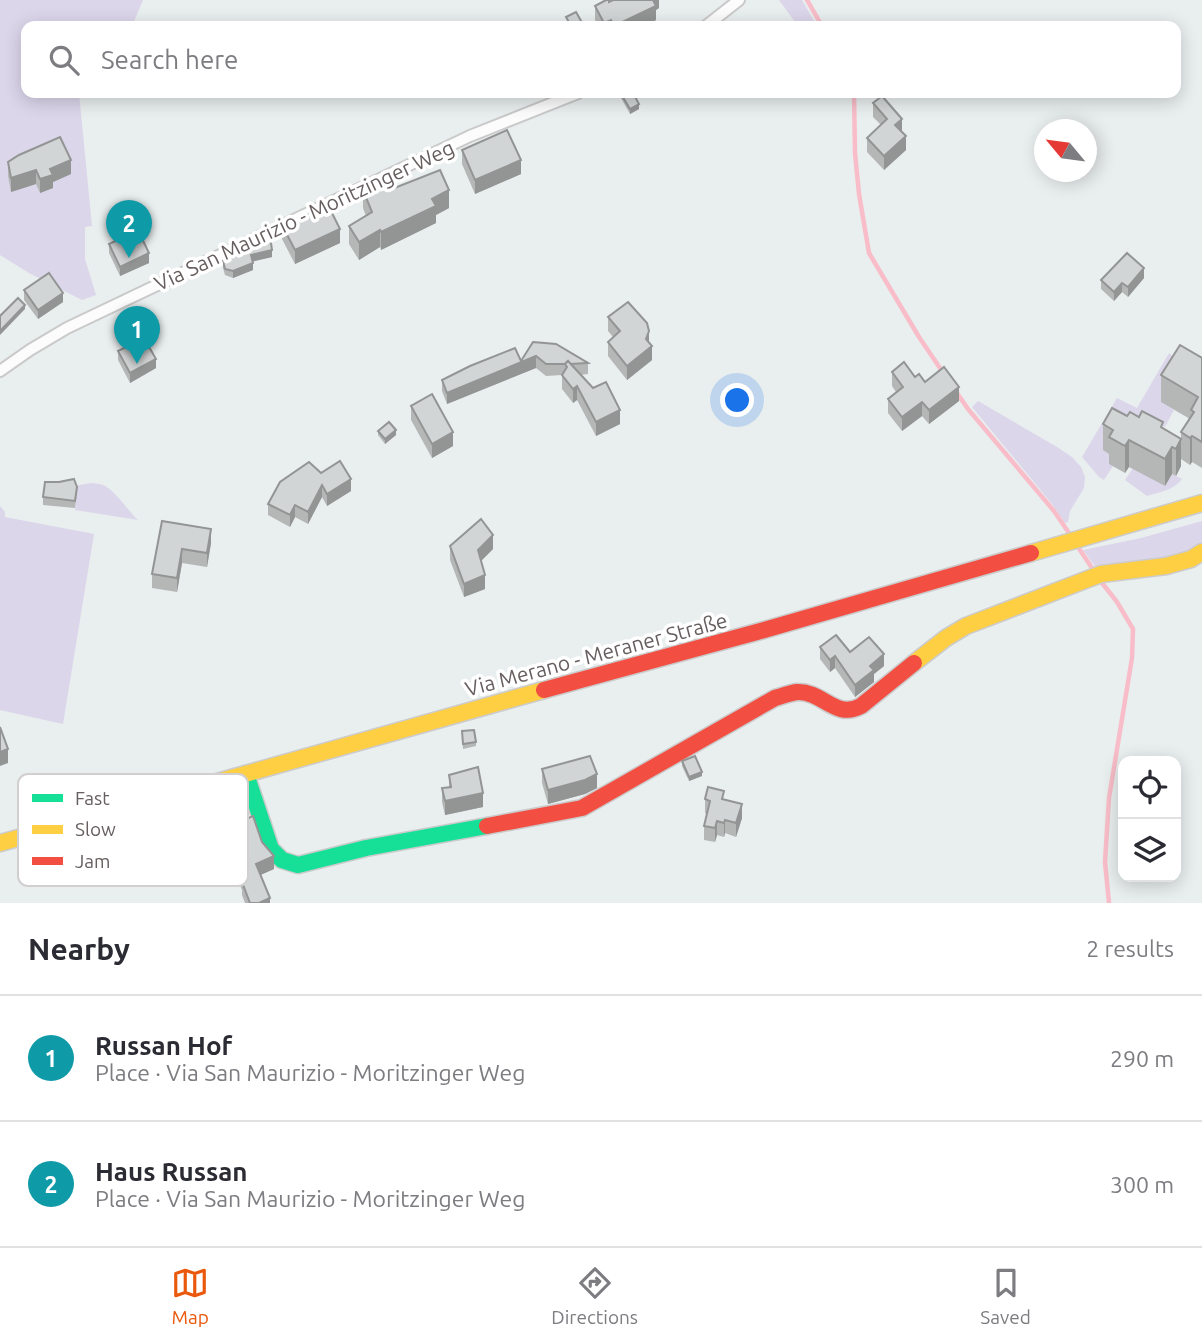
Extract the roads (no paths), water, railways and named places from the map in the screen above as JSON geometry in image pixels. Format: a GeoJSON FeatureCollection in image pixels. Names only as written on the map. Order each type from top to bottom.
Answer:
{"type":"FeatureCollection","features":[{"type":"Feature","properties":{"kind":"main road","name":"Via Merano - Meraner Straße"},"geometry":{"type":"LineString","coordinates":[[246,774],[757,632],[1202,503]]}},
{"type":"Feature","properties":{"kind":"main road"},"geometry":{"type":"LineString","coordinates":[[248,780],[271,849],[276,857],[298,865],[366,848],[582,808],[775,698],[798,692],[813,695],[841,710],[852,711],[946,638],[966,626],[1096,576],[1166,566],[1191,559],[1202,552]]}},
{"type":"Feature","properties":{"kind":"main road","name":"Via Merano - Meraner Straße"},"geometry":{"type":"LineString","coordinates":[[0,843],[18,838]]}},
{"type":"Feature","properties":{"kind":"street"},"geometry":{"type":"LineString","coordinates":[[712,21],[739,0]]}},
{"type":"Feature","properties":{"kind":"street","name":"Via San Maurizio - Moritzinger Weg"},"geometry":{"type":"LineString","coordinates":[[0,372],[30,350],[88,317],[470,136],[565,98]]}},
{"type":"Feature","properties":{"kind":"waterway"},"geometry":{"type":"LineString","coordinates":[[807,0],[819,21]]}},
{"type":"Feature","properties":{"kind":"waterway"},"geometry":{"type":"LineString","coordinates":[[854,98],[855,153],[869,253],[944,374]]}},
{"type":"Feature","properties":{"kind":"waterway"},"geometry":{"type":"LineString","coordinates":[[957,393],[1054,511],[1071,536]]}},
{"type":"Feature","properties":{"kind":"waterway"},"geometry":{"type":"LineString","coordinates":[[1076,544],[1094,571]]}},
{"type":"Feature","properties":{"kind":"waterway"},"geometry":{"type":"LineString","coordinates":[[1099,579],[1133,629],[1132,658],[1109,798],[1105,862],[1109,903]]}},
{"type":"Feature","properties":{"kind":"place","name":"Haus Russan"},"geometry":{"type":"Point","coordinates":[129,258]}},
{"type":"Feature","properties":{"kind":"place","name":"Russan Hof"},"geometry":{"type":"Point","coordinates":[137,364]}}]}
